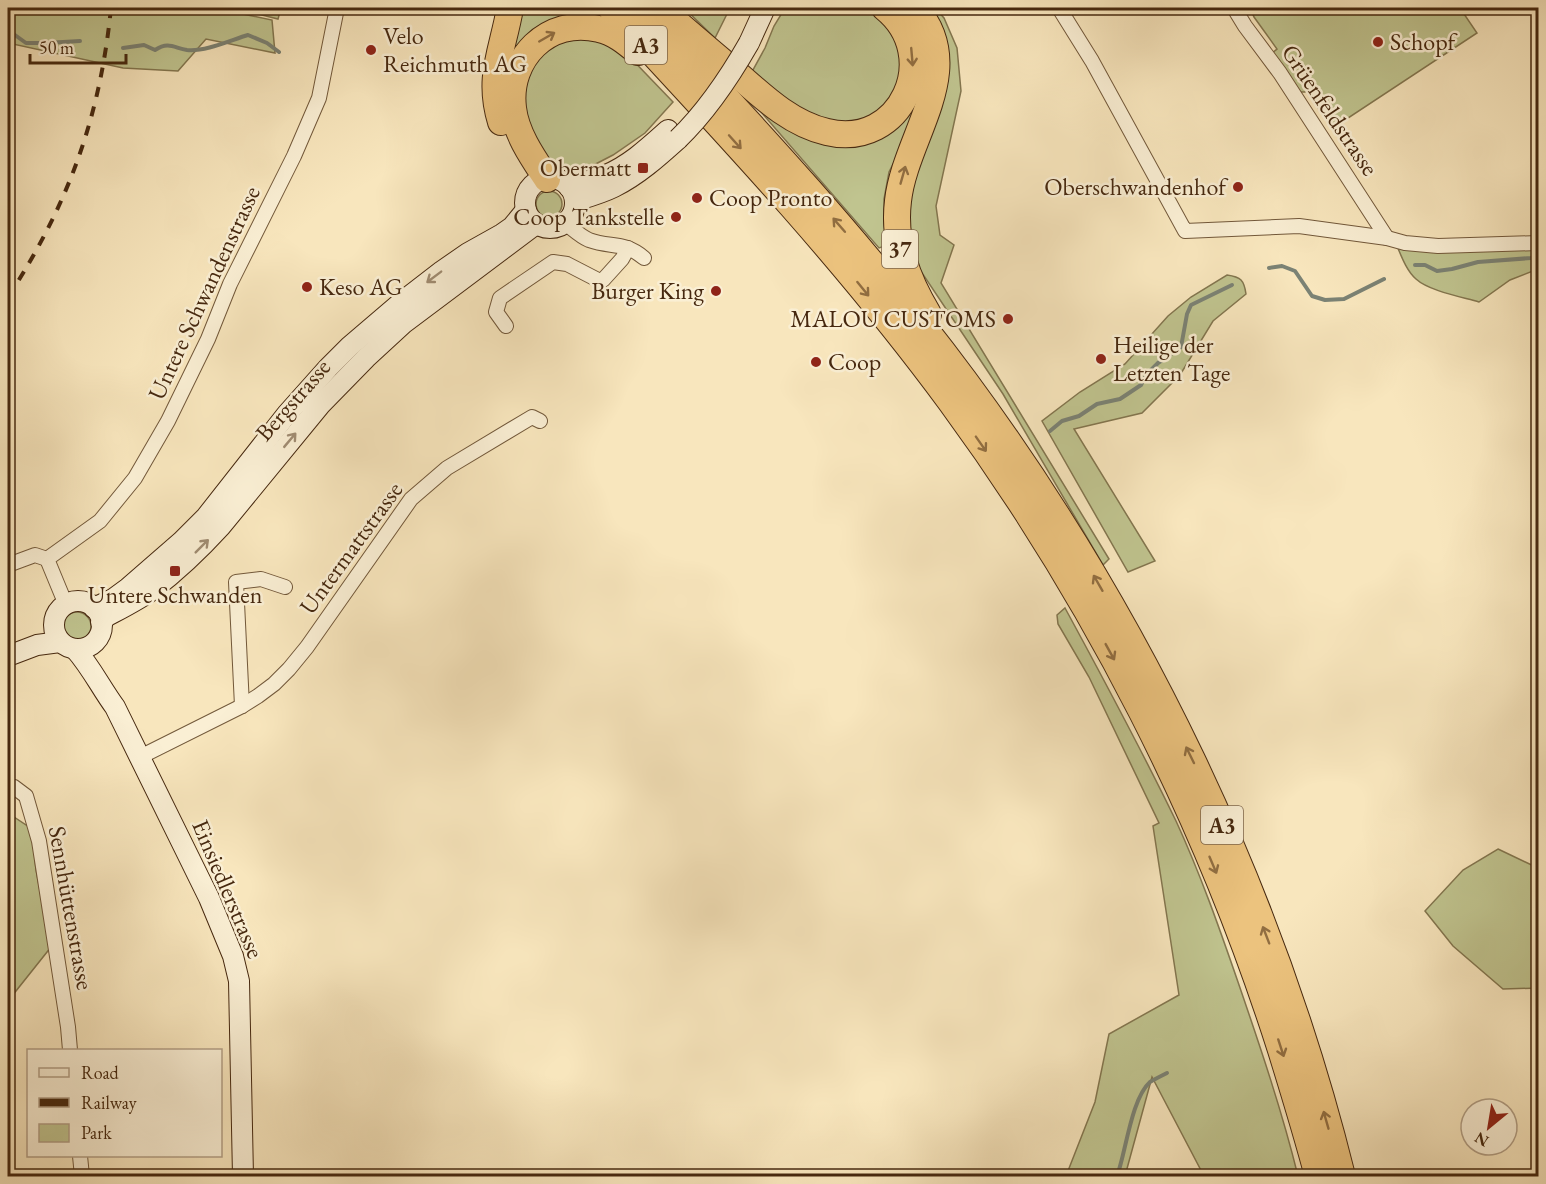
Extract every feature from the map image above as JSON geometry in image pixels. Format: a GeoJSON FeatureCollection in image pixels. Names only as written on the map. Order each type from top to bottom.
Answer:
{"type":"FeatureCollection","features":[{"type":"Feature","properties":{"kind":"highway"},"geometry":{"type":"LineString","coordinates":[[510,8],[496,66],[495,95],[503,128],[513,150],[548,198]]}},
{"type":"Feature","properties":{"kind":"highway","name":"A3"},"geometry":{"type":"LineString","coordinates":[[611,8],[811,227],[889,321],[926,368],[1004,478],[1055,557],[1123,675],[1196,824],[1263,993],[1318,1176]]}},
{"type":"Feature","properties":{"kind":"highway","name":"A3"},"geometry":{"type":"LineString","coordinates":[[642,8],[746,120],[873,265],[940,348],[1046,498],[1110,605],[1200,776],[1238,864],[1283,982],[1314,1075],[1342,1176]]}},
{"type":"Feature","properties":{"kind":"highway"},"geometry":{"type":"LineString","coordinates":[[660,8],[748,84],[789,115],[810,128],[842,135],[869,129],[885,121],[898,108],[910,85],[913,62],[909,38],[899,22],[885,8]]}},
{"type":"Feature","properties":{"kind":"highway","name":"37"},"geometry":{"type":"LineString","coordinates":[[915,8],[933,38],[937,74],[933,93],[900,186],[897,212],[899,246],[906,271],[918,297],[992,419]]}},
{"type":"Feature","properties":{"kind":"highway"},"geometry":{"type":"LineString","coordinates":[[548,198],[535,160],[514,115],[512,98],[515,76],[522,60],[542,39],[561,30],[575,27],[592,27],[606,31],[624,41],[681,83]]}},
{"type":"Feature","properties":{"kind":"main road","name":"Bergstrasse"},"geometry":{"type":"LineString","coordinates":[[8,643],[33,636],[63,638],[87,647],[97,623],[113,599],[182,541],[206,517],[287,414],[350,346],[415,291],[468,253],[502,234],[548,198],[614,187],[655,159],[673,135],[691,126],[732,73],[744,38],[750,8]]}},
{"type":"Feature","properties":{"kind":"main road","name":"Bergstrasse"},"geometry":{"type":"LineString","coordinates":[[744,38],[765,8]]}},
{"type":"Feature","properties":{"kind":"main road"},"geometry":{"type":"LineString","coordinates":[[548,198],[574,210],[565,223],[558,227],[543,227],[548,198]]}},
{"type":"Feature","properties":{"kind":"main road"},"geometry":{"type":"LineString","coordinates":[[66,605],[82,602],[97,623]]}},
{"type":"Feature","properties":{"kind":"main road","name":"Bergstrasse"},"geometry":{"type":"LineString","coordinates":[[63,638],[58,611],[66,605]]}},
{"type":"Feature","properties":{"kind":"main road","name":"Einsiedlerstrasse"},"geometry":{"type":"LineString","coordinates":[[97,623],[98,648],[115,707]]}},
{"type":"Feature","properties":{"kind":"main road","name":"Bergstrasse"},"geometry":{"type":"LineString","coordinates":[[8,656],[63,638]]}},
{"type":"Feature","properties":{"kind":"main road","name":"Einsiedlerstrasse"},"geometry":{"type":"LineString","coordinates":[[63,638],[90,667],[101,688],[115,707],[209,898],[232,956],[239,981],[243,1176]]}},
{"type":"Feature","properties":{"kind":"street","name":"Untere Schwandenstrasse"},"geometry":{"type":"LineString","coordinates":[[47,559],[100,521],[135,478],[168,421],[208,339],[230,284],[294,156],[319,98],[337,8]]}},
{"type":"Feature","properties":{"kind":"street"},"geometry":{"type":"LineString","coordinates":[[1059,8],[1092,61],[1185,231],[1299,226],[1438,246],[1539,243]]}},
{"type":"Feature","properties":{"kind":"street","name":"Grüenfeldstrasse"},"geometry":{"type":"LineString","coordinates":[[1234,8],[1280,73],[1387,238]]}},
{"type":"Feature","properties":{"kind":"street"},"geometry":{"type":"LineString","coordinates":[[565,223],[589,240],[628,248],[644,258]]}},
{"type":"Feature","properties":{"kind":"street"},"geometry":{"type":"LineString","coordinates":[[506,326],[496,312],[500,298],[553,262],[567,264],[598,280],[603,280],[622,259],[628,248]]}},
{"type":"Feature","properties":{"kind":"street","name":"Untermattstrasse"},"geometry":{"type":"LineString","coordinates":[[140,757],[242,706],[274,684],[301,654],[411,499],[447,468],[532,417],[540,421]]}},
{"type":"Feature","properties":{"kind":"street"},"geometry":{"type":"LineString","coordinates":[[8,565],[36,555],[47,559],[66,605]]}},
{"type":"Feature","properties":{"kind":"street","name":"Untermattstrasse"},"geometry":{"type":"LineString","coordinates":[[242,706],[236,582],[261,579],[285,586]]}},
{"type":"Feature","properties":{"kind":"street","name":"Sennhüttenstrasse"},"geometry":{"type":"LineString","coordinates":[[8,786],[14,787],[26,796],[39,841],[70,1049]]}},
{"type":"Feature","properties":{"kind":"street"},"geometry":{"type":"LineString","coordinates":[[80,1157],[82,1176]]}},
{"type":"Feature","properties":{"kind":"green space"},"geometry":{"type":"Polygon","coordinates":[[[8,8],[213,8],[272,20],[275,53],[206,39],[178,71],[123,68],[8,43],[8,8]]]}},
{"type":"Feature","properties":{"kind":"green space"},"geometry":{"type":"Polygon","coordinates":[[[234,8],[281,8],[278,19],[234,8]]]}},
{"type":"Feature","properties":{"kind":"green space"},"geometry":{"type":"Polygon","coordinates":[[[516,8],[593,8],[608,23],[624,51],[673,102],[645,133],[613,155],[586,169],[577,171],[555,164],[548,159],[527,125],[501,69],[516,8]]]}},
{"type":"Feature","properties":{"kind":"green space"},"geometry":{"type":"Polygon","coordinates":[[[684,8],[720,8],[727,14],[715,38],[684,8]]]}},
{"type":"Feature","properties":{"kind":"green space"},"geometry":{"type":"Polygon","coordinates":[[[785,8],[868,8],[888,24],[927,64],[916,119],[889,172],[884,199],[884,223],[888,245],[879,248],[742,90],[785,8]]]}},
{"type":"Feature","properties":{"kind":"green space"},"geometry":{"type":"Polygon","coordinates":[[[922,8],[935,8],[944,18],[957,48],[961,91],[936,206],[940,235],[954,245],[941,283],[1109,559],[1103,565],[1003,394],[914,261],[905,223],[914,166],[922,8]]]}},
{"type":"Feature","properties":{"kind":"green space"},"geometry":{"type":"Polygon","coordinates":[[[1250,8],[1460,8],[1477,33],[1333,128],[1308,92],[1298,92],[1271,54],[1277,49],[1250,8]]]}},
{"type":"Feature","properties":{"kind":"green space"},"geometry":{"type":"Polygon","coordinates":[[[549,191],[558,195],[562,204],[558,213],[549,217],[540,213],[536,204],[540,195],[549,191]]]}},
{"type":"Feature","properties":{"kind":"green space"},"geometry":{"type":"Polygon","coordinates":[[[1397,246],[1538,246],[1538,269],[1510,280],[1479,302],[1437,290],[1416,279],[1405,264],[1397,246]]]}},
{"type":"Feature","properties":{"kind":"green space"},"geometry":{"type":"Polygon","coordinates":[[[1227,275],[1241,280],[1246,294],[1213,321],[1180,375],[1142,413],[1074,429],[1155,561],[1128,572],[1042,421],[1080,392],[1125,364],[1168,316],[1191,297],[1227,275]]]}},
{"type":"Feature","properties":{"kind":"green space"},"geometry":{"type":"Polygon","coordinates":[[[1065,608],[1149,767],[1193,860],[1254,1030],[1278,1103],[1298,1176],[1204,1176],[1152,1077],[1125,1176],[1066,1176],[1095,1102],[1109,1034],[1179,995],[1153,826],[1159,823],[1089,677],[1058,624],[1057,615],[1065,608]]]}},
{"type":"Feature","properties":{"kind":"green space"},"geometry":{"type":"Polygon","coordinates":[[[77,612],[87,616],[91,626],[87,636],[77,640],[67,636],[63,626],[67,616],[77,612]]]}},
{"type":"Feature","properties":{"kind":"green space"},"geometry":{"type":"Polygon","coordinates":[[[8,813],[32,829],[36,870],[51,947],[8,1001],[8,813]]]}},
{"type":"Feature","properties":{"kind":"green space"},"geometry":{"type":"Polygon","coordinates":[[[1498,849],[1538,868],[1538,988],[1503,989],[1453,946],[1425,911],[1463,870],[1498,849]]]}},
{"type":"Feature","properties":{"kind":"waterway"},"geometry":{"type":"LineString","coordinates":[[8,30],[26,43],[80,41]]}},
{"type":"Feature","properties":{"kind":"waterway"},"geometry":{"type":"LineString","coordinates":[[123,48],[144,45],[155,50],[168,46],[194,50],[248,35],[267,43],[279,52]]}},
{"type":"Feature","properties":{"kind":"waterway"},"geometry":{"type":"LineString","coordinates":[[1415,265],[1425,265],[1437,271],[1478,262],[1538,256]]}},
{"type":"Feature","properties":{"kind":"waterway"},"geometry":{"type":"LineString","coordinates":[[1269,268],[1282,266],[1295,271],[1312,296],[1325,300],[1344,299],[1384,279]]}},
{"type":"Feature","properties":{"kind":"waterway"},"geometry":{"type":"LineString","coordinates":[[1050,431],[1062,421],[1079,416],[1097,404],[1120,399],[1141,385],[1146,375],[1158,363],[1181,347],[1187,314],[1191,305],[1232,285]]}},
{"type":"Feature","properties":{"kind":"waterway"},"geometry":{"type":"LineString","coordinates":[[1117,1176],[1138,1100],[1150,1082],[1167,1073]]}},
{"type":"Feature","properties":{"kind":"railway"},"geometry":{"type":"LineString","coordinates":[[8,297],[48,228],[78,159],[99,87],[111,8]]}},
{"type":"Feature","properties":{"kind":"place","name":"Schopf"},"geometry":{"type":"Point","coordinates":[1378,42]}},
{"type":"Feature","properties":{"kind":"place","name":"Velo Reichmuth AG"},"geometry":{"type":"Point","coordinates":[371,50]}},
{"type":"Feature","properties":{"kind":"place","name":"Obermatt"},"geometry":{"type":"Point","coordinates":[643,168]}},
{"type":"Feature","properties":{"kind":"place","name":"Oberschwandenhof"},"geometry":{"type":"Point","coordinates":[1238,187]}},
{"type":"Feature","properties":{"kind":"place","name":"Coop Pronto"},"geometry":{"type":"Point","coordinates":[697,198]}},
{"type":"Feature","properties":{"kind":"place","name":"Coop Tankstelle"},"geometry":{"type":"Point","coordinates":[676,217]}},
{"type":"Feature","properties":{"kind":"place","name":"Keso AG"},"geometry":{"type":"Point","coordinates":[307,287]}},
{"type":"Feature","properties":{"kind":"place","name":"Burger King"},"geometry":{"type":"Point","coordinates":[716,291]}},
{"type":"Feature","properties":{"kind":"place","name":"MALOU CUSTOMS"},"geometry":{"type":"Point","coordinates":[1008,319]}},
{"type":"Feature","properties":{"kind":"place","name":"Heilige der Letzten Tage"},"geometry":{"type":"Point","coordinates":[1101,359]}},
{"type":"Feature","properties":{"kind":"place","name":"Coop"},"geometry":{"type":"Point","coordinates":[816,362]}},
{"type":"Feature","properties":{"kind":"place","name":"Untere Schwanden"},"geometry":{"type":"Point","coordinates":[175,571]}}]}
